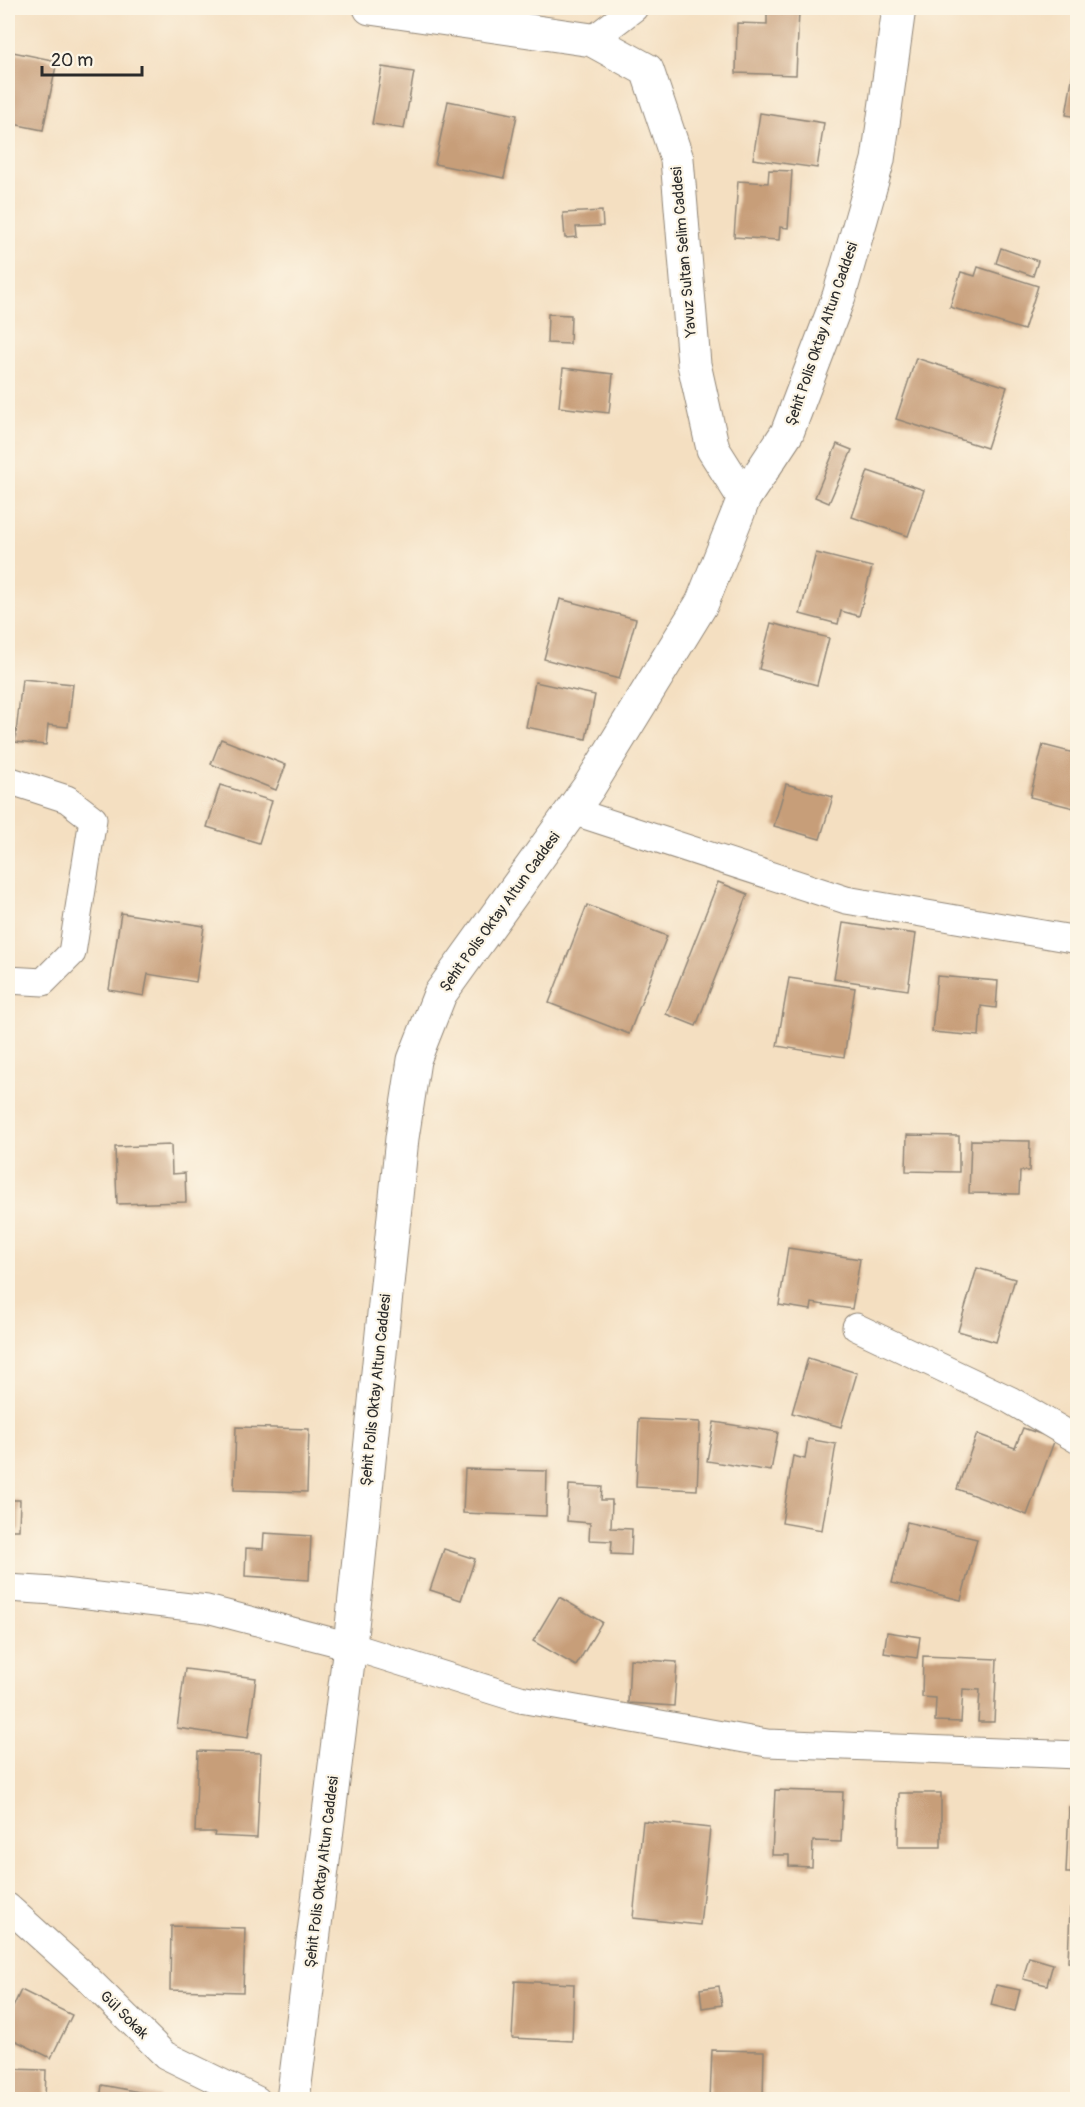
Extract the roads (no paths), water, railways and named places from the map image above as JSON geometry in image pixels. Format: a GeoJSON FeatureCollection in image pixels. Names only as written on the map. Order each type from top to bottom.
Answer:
{"type":"FeatureCollection","features":[{"type":"Feature","properties":{"kind":"street","name":"Yavuz Sultan Selim Caddesi"},"geometry":{"type":"LineString","coordinates":[[370,8],[592,40],[647,70],[677,159],[694,364],[713,449],[744,498]]}},
{"type":"Feature","properties":{"kind":"street"},"geometry":{"type":"LineString","coordinates":[[592,40],[634,8]]}},
{"type":"Feature","properties":{"kind":"street","name":"Şehit Polis Oktay Altun Caddesi"},"geometry":{"type":"LineString","coordinates":[[293,2100],[350,1646],[402,1138],[414,1060],[440,994],[572,811],[702,603],[744,498],[788,433],[838,296],[878,160],[899,8]]}},
{"type":"Feature","properties":{"kind":"street"},"geometry":{"type":"LineString","coordinates":[[8,780],[67,799],[93,819],[72,953],[43,982],[8,980]]}},
{"type":"Feature","properties":{"kind":"street"},"geometry":{"type":"LineString","coordinates":[[572,811],[846,900],[1077,940]]}},
{"type":"Feature","properties":{"kind":"street"},"geometry":{"type":"LineString","coordinates":[[856,1327],[1010,1400],[1077,1440]]}},
{"type":"Feature","properties":{"kind":"street"},"geometry":{"type":"LineString","coordinates":[[8,1588],[54,1591],[207,1609],[350,1646],[520,1699],[767,1743],[1077,1755]]}},
{"type":"Feature","properties":{"kind":"street","name":"Gül Sokak"},"geometry":{"type":"LineString","coordinates":[[8,1907],[90,1981],[165,2055],[257,2100]]}}]}
